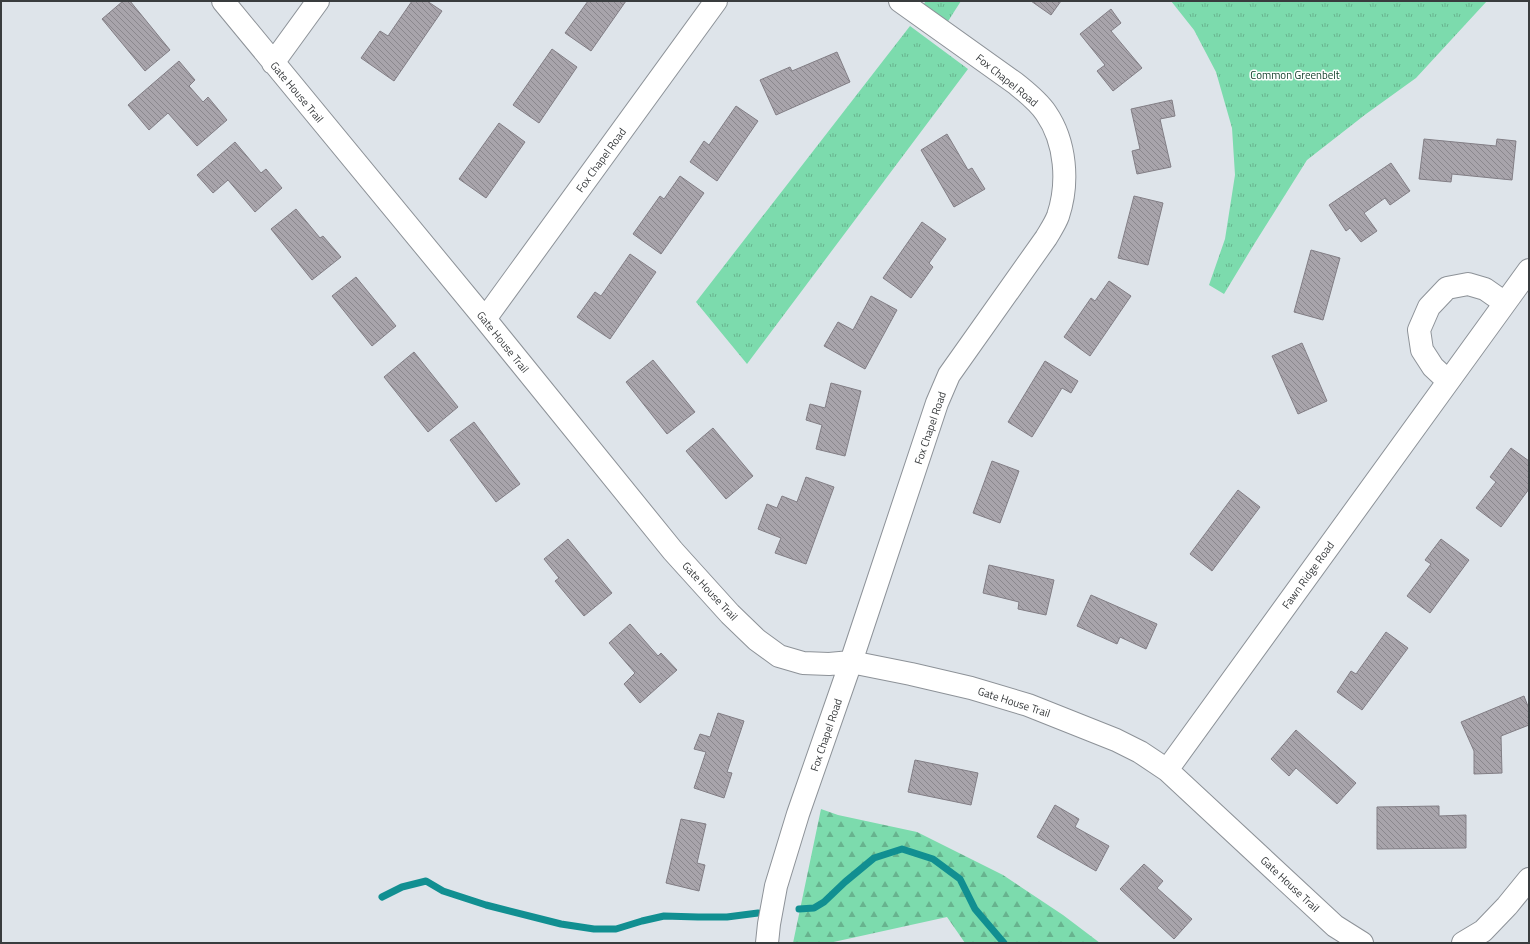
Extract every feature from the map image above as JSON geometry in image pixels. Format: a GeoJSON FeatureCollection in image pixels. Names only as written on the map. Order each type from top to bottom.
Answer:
{"type":"FeatureCollection","features":[{"type":"Feature","properties":{"kind":"street","name":"Gate House Trail"},"geometry":{"type":"LineString","coordinates":[[222,1],[673,551],[730,614],[757,640],[779,656],[803,663],[829,664],[851,662],[971,688],[1028,705],[1116,740],[1140,752],[1168,770],[1336,926],[1362,943]]}},
{"type":"Feature","properties":{"kind":"street"},"geometry":{"type":"LineString","coordinates":[[273,63],[318,1]]}},
{"type":"Feature","properties":{"kind":"street","name":"Fox Chapel Road"},"geometry":{"type":"LineString","coordinates":[[485,320],[716,1]]}},
{"type":"Feature","properties":{"kind":"street","name":"Fox Chapel Road"},"geometry":{"type":"LineString","coordinates":[[767,943],[768,924],[776,886],[798,814],[851,662],[935,410],[949,375],[1046,238],[1058,217],[1063,195],[1065,176],[1062,155],[1056,131],[1046,113],[1033,98],[1002,74],[900,1]]}},
{"type":"Feature","properties":{"kind":"street","name":"Fawn Ridge Road"},"geometry":{"type":"LineString","coordinates":[[1168,770],[1529,270]]}},
{"type":"Feature","properties":{"kind":"street"},"geometry":{"type":"LineString","coordinates":[[1448,381],[1433,367],[1422,350],[1419,330],[1429,307],[1447,288],[1468,284],[1485,289],[1505,303]]}},
{"type":"Feature","properties":{"kind":"street"},"geometry":{"type":"LineString","coordinates":[[1463,943],[1482,931],[1507,906],[1529,880]]}},
{"type":"Feature","properties":{"kind":"green space"},"geometry":{"type":"Polygon","coordinates":[[[926,1],[961,1],[945,26],[920,9],[926,1]]]}},
{"type":"Feature","properties":{"kind":"green space","name":"Common Greenbelt"},"geometry":{"type":"Polygon","coordinates":[[[1171,1],[1487,1],[1416,78],[1366,114],[1307,160],[1224,294],[1209,285],[1225,239],[1235,175],[1232,128],[1216,72],[1194,30],[1171,1]]]}},
{"type":"Feature","properties":{"kind":"green space"},"geometry":{"type":"Polygon","coordinates":[[[910,26],[968,69],[747,364],[696,302],[910,26]]]}},
{"type":"Feature","properties":{"kind":"green space"},"geometry":{"type":"Polygon","coordinates":[[[821,809],[838,815],[917,832],[1003,875],[1063,915],[1100,943],[965,943],[947,917],[829,943],[793,943],[821,809]]]}},
{"type":"Feature","properties":{"kind":"building"},"geometry":{"type":"Polygon","coordinates":[[[123,1],[130,1],[170,50],[145,71],[102,19],[123,1]]]}},
{"type":"Feature","properties":{"kind":"building"},"geometry":{"type":"Polygon","coordinates":[[[412,1],[427,1],[442,11],[394,81],[361,58],[380,31],[388,36],[412,1]]]}},
{"type":"Feature","properties":{"kind":"building"},"geometry":{"type":"Polygon","coordinates":[[[588,1],[626,1],[591,51],[565,33],[588,1]]]}},
{"type":"Feature","properties":{"kind":"building"},"geometry":{"type":"Polygon","coordinates":[[[1031,1],[1061,1],[1051,15],[1031,1]]]}},
{"type":"Feature","properties":{"kind":"building"},"geometry":{"type":"Polygon","coordinates":[[[1111,9],[1121,23],[1111,31],[1142,68],[1113,91],[1097,71],[1105,65],[1080,34],[1111,9]]]}},
{"type":"Feature","properties":{"kind":"building"},"geometry":{"type":"Polygon","coordinates":[[[552,49],[577,67],[539,123],[513,105],[552,49]]]}},
{"type":"Feature","properties":{"kind":"building"},"geometry":{"type":"Polygon","coordinates":[[[837,52],[850,82],[776,115],[760,80],[790,67],[792,71],[837,52]]]}},
{"type":"Feature","properties":{"kind":"building"},"geometry":{"type":"Polygon","coordinates":[[[179,61],[195,80],[189,86],[203,102],[208,97],[227,120],[197,146],[168,113],[149,130],[128,105],[179,61]]]}},
{"type":"Feature","properties":{"kind":"building"},"geometry":{"type":"Polygon","coordinates":[[[1172,100],[1175,116],[1160,119],[1171,167],[1137,174],[1132,151],[1140,149],[1131,109],[1172,100]]]}},
{"type":"Feature","properties":{"kind":"building"},"geometry":{"type":"Polygon","coordinates":[[[736,106],[758,121],[717,181],[690,162],[704,141],[709,145],[736,106]]]}},
{"type":"Feature","properties":{"kind":"building"},"geometry":{"type":"Polygon","coordinates":[[[499,123],[525,142],[486,198],[459,179],[499,123]]]}},
{"type":"Feature","properties":{"kind":"building"},"geometry":{"type":"Polygon","coordinates":[[[947,134],[968,170],[972,168],[985,189],[954,207],[921,150],[947,134]]]}},
{"type":"Feature","properties":{"kind":"building"},"geometry":{"type":"Polygon","coordinates":[[[1424,139],[1496,146],[1497,139],[1516,141],[1512,180],[1452,174],[1451,182],[1419,179],[1424,139]]]}},
{"type":"Feature","properties":{"kind":"building"},"geometry":{"type":"Polygon","coordinates":[[[235,142],[261,173],[266,169],[282,188],[255,212],[228,180],[213,193],[197,175],[235,142]]]}},
{"type":"Feature","properties":{"kind":"building"},"geometry":{"type":"Polygon","coordinates":[[[1391,163],[1410,191],[1390,205],[1385,198],[1364,213],[1377,231],[1361,242],[1350,228],[1346,231],[1329,205],[1391,163]]]}},
{"type":"Feature","properties":{"kind":"building"},"geometry":{"type":"Polygon","coordinates":[[[680,176],[704,193],[661,254],[633,234],[660,196],[664,199],[680,176]]]}},
{"type":"Feature","properties":{"kind":"building"},"geometry":{"type":"Polygon","coordinates":[[[1134,196],[1163,203],[1148,265],[1118,258],[1134,196]]]}},
{"type":"Feature","properties":{"kind":"building"},"geometry":{"type":"Polygon","coordinates":[[[296,209],[320,238],[323,236],[341,257],[312,280],[271,229],[296,209]]]}},
{"type":"Feature","properties":{"kind":"building"},"geometry":{"type":"Polygon","coordinates":[[[922,222],[946,239],[929,263],[933,267],[911,298],[883,278],[922,222]]]}},
{"type":"Feature","properties":{"kind":"building"},"geometry":{"type":"Polygon","coordinates":[[[1311,250],[1340,258],[1323,320],[1294,312],[1311,250]]]}},
{"type":"Feature","properties":{"kind":"building"},"geometry":{"type":"Polygon","coordinates":[[[630,254],[656,272],[610,339],[577,317],[595,292],[601,296],[630,254]]]}},
{"type":"Feature","properties":{"kind":"building"},"geometry":{"type":"Polygon","coordinates":[[[356,277],[396,326],[372,346],[332,296],[356,277]]]}},
{"type":"Feature","properties":{"kind":"building"},"geometry":{"type":"Polygon","coordinates":[[[1109,281],[1131,296],[1090,356],[1064,337],[1091,298],[1095,301],[1109,281]]]}},
{"type":"Feature","properties":{"kind":"building"},"geometry":{"type":"Polygon","coordinates":[[[871,296],[897,310],[865,369],[824,346],[838,322],[853,330],[871,296]]]}},
{"type":"Feature","properties":{"kind":"building"},"geometry":{"type":"Polygon","coordinates":[[[1302,343],[1327,401],[1298,414],[1272,356],[1302,343]]]}},
{"type":"Feature","properties":{"kind":"building"},"geometry":{"type":"Polygon","coordinates":[[[414,352],[458,407],[428,432],[384,377],[414,352]]]}},
{"type":"Feature","properties":{"kind":"building"},"geometry":{"type":"Polygon","coordinates":[[[653,360],[695,412],[667,434],[626,382],[653,360]]]}},
{"type":"Feature","properties":{"kind":"building"},"geometry":{"type":"Polygon","coordinates":[[[1045,361],[1078,381],[1071,393],[1062,388],[1032,437],[1008,422],[1045,361]]]}},
{"type":"Feature","properties":{"kind":"building"},"geometry":{"type":"Polygon","coordinates":[[[831,383],[861,391],[845,456],[816,449],[822,425],[806,420],[810,404],[825,408],[831,383]]]}},
{"type":"Feature","properties":{"kind":"building"},"geometry":{"type":"Polygon","coordinates":[[[474,422],[520,484],[496,502],[450,440],[474,422]]]}},
{"type":"Feature","properties":{"kind":"building"},"geometry":{"type":"Polygon","coordinates":[[[713,428],[753,476],[726,499],[686,451],[713,428]]]}},
{"type":"Feature","properties":{"kind":"building"},"geometry":{"type":"Polygon","coordinates":[[[1511,448],[1529,461],[1529,489],[1501,527],[1476,508],[1496,482],[1490,477],[1511,448]]]}},
{"type":"Feature","properties":{"kind":"building"},"geometry":{"type":"Polygon","coordinates":[[[992,461],[1019,471],[1000,523],[973,513],[992,461]]]}},
{"type":"Feature","properties":{"kind":"building"},"geometry":{"type":"Polygon","coordinates":[[[806,477],[834,487],[806,564],[775,553],[781,538],[758,529],[767,504],[777,508],[782,496],[797,502],[806,477]]]}},
{"type":"Feature","properties":{"kind":"building"},"geometry":{"type":"Polygon","coordinates":[[[1238,490],[1260,507],[1212,571],[1190,554],[1238,490]]]}},
{"type":"Feature","properties":{"kind":"building"},"geometry":{"type":"Polygon","coordinates":[[[568,539],[612,593],[584,616],[555,581],[559,578],[544,559],[568,539]]]}},
{"type":"Feature","properties":{"kind":"building"},"geometry":{"type":"Polygon","coordinates":[[[1441,539],[1469,560],[1430,613],[1407,596],[1431,564],[1425,560],[1441,539]]]}},
{"type":"Feature","properties":{"kind":"building"},"geometry":{"type":"Polygon","coordinates":[[[989,565],[1054,580],[1046,615],[1018,609],[1019,602],[983,593],[989,565]]]}},
{"type":"Feature","properties":{"kind":"building"},"geometry":{"type":"Polygon","coordinates":[[[1091,595],[1157,624],[1146,649],[1120,637],[1117,644],[1077,626],[1091,595]]]}},
{"type":"Feature","properties":{"kind":"building"},"geometry":{"type":"Polygon","coordinates":[[[630,624],[658,656],[661,653],[677,670],[640,703],[624,684],[635,673],[609,643],[630,624]]]}},
{"type":"Feature","properties":{"kind":"building"},"geometry":{"type":"Polygon","coordinates":[[[1386,632],[1408,648],[1362,710],[1337,692],[1351,671],[1356,674],[1386,632]]]}},
{"type":"Feature","properties":{"kind":"building"},"geometry":{"type":"Polygon","coordinates":[[[1524,696],[1529,709],[1529,725],[1501,736],[1502,773],[1474,774],[1474,751],[1461,722],[1524,696]]]}},
{"type":"Feature","properties":{"kind":"building"},"geometry":{"type":"Polygon","coordinates":[[[718,713],[744,721],[727,772],[732,773],[724,798],[694,788],[706,752],[694,749],[700,734],[710,737],[718,713]]]}},
{"type":"Feature","properties":{"kind":"building"},"geometry":{"type":"Polygon","coordinates":[[[1296,730],[1356,783],[1337,804],[1296,768],[1289,776],[1271,759],[1296,730]]]}},
{"type":"Feature","properties":{"kind":"building"},"geometry":{"type":"Polygon","coordinates":[[[915,760],[978,773],[971,805],[908,792],[915,760]]]}},
{"type":"Feature","properties":{"kind":"building"},"geometry":{"type":"Polygon","coordinates":[[[1055,805],[1079,819],[1075,827],[1109,846],[1096,871],[1037,837],[1055,805]]]}},
{"type":"Feature","properties":{"kind":"building"},"geometry":{"type":"Polygon","coordinates":[[[1439,806],[1439,816],[1466,815],[1466,848],[1377,849],[1377,807],[1439,806]]]}},
{"type":"Feature","properties":{"kind":"building"},"geometry":{"type":"Polygon","coordinates":[[[681,819],[706,824],[697,863],[705,865],[699,891],[666,883],[681,819]]]}},
{"type":"Feature","properties":{"kind":"building"},"geometry":{"type":"Polygon","coordinates":[[[1144,864],[1163,881],[1157,888],[1192,919],[1174,939],[1120,889],[1144,864]]]}},
{"type":"Feature","properties":{"kind":"waterway"},"geometry":{"type":"LineString","coordinates":[[799,909],[814,908],[824,902],[874,858],[902,849],[933,859],[960,879],[975,909],[1004,943]]}},
{"type":"Feature","properties":{"kind":"waterway"},"geometry":{"type":"LineString","coordinates":[[382,897],[402,887],[426,881],[443,891],[486,905],[561,924],[594,929],[616,929],[664,916],[727,917],[758,913]]}}]}
